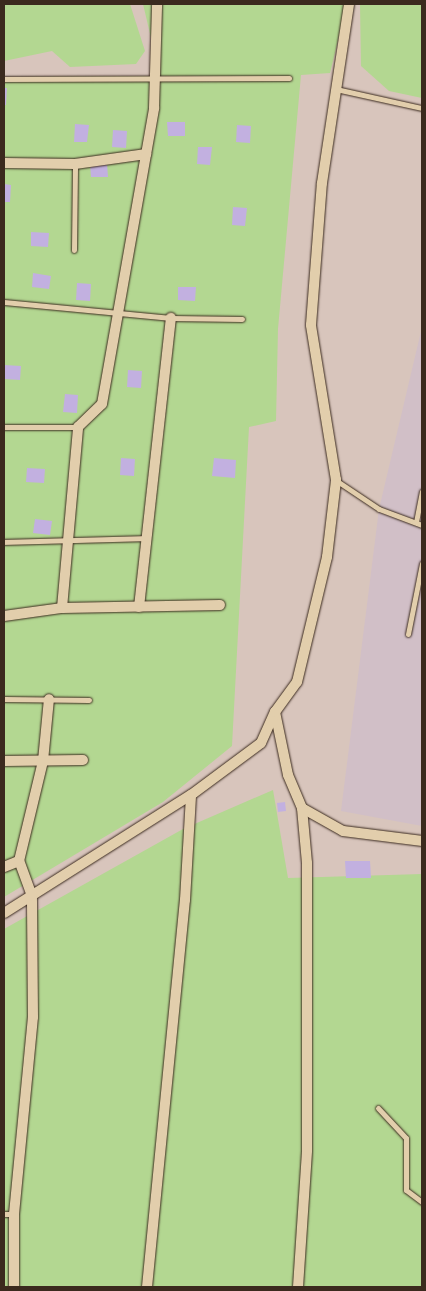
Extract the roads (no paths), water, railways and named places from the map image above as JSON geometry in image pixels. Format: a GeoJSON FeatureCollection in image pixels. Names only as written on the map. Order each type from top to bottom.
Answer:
{"type":"FeatureCollection","features":[{"type":"Feature","properties":{"kind":"street"},"geometry":{"type":"LineString","coordinates":[[62,608],[78,428],[102,404],[146,154],[154,78],[157,4]]}},
{"type":"Feature","properties":{"kind":"street"},"geometry":{"type":"LineString","coordinates":[[4,913],[191,795],[261,743],[275,712],[297,682],[327,557],[336,480],[311,325],[322,183],[349,4]]}},
{"type":"Feature","properties":{"kind":"street"},"geometry":{"type":"LineString","coordinates":[[4,163],[76,164],[146,154]]}},
{"type":"Feature","properties":{"kind":"street"},"geometry":{"type":"LineString","coordinates":[[139,607],[170,318]]}},
{"type":"Feature","properties":{"kind":"street"},"geometry":{"type":"LineString","coordinates":[[4,616],[62,608],[220,605]]}},
{"type":"Feature","properties":{"kind":"street"},"geometry":{"type":"LineString","coordinates":[[14,1287],[9,1214],[33,1017],[32,896],[19,862],[43,761],[49,699]]}},
{"type":"Feature","properties":{"kind":"street"},"geometry":{"type":"LineString","coordinates":[[275,712],[288,775],[302,808],[307,863],[307,1150],[298,1287]]}},
{"type":"Feature","properties":{"kind":"street"},"geometry":{"type":"LineString","coordinates":[[4,761],[83,760]]}},
{"type":"Feature","properties":{"kind":"street"},"geometry":{"type":"LineString","coordinates":[[147,1287],[185,900],[191,795]]}},
{"type":"Feature","properties":{"kind":"street"},"geometry":{"type":"LineString","coordinates":[[302,808],[343,831],[422,841]]}},
{"type":"Feature","properties":{"kind":"street"},"geometry":{"type":"LineString","coordinates":[[4,867],[19,862]]}},
{"type":"Feature","properties":{"kind":"lane"},"geometry":{"type":"LineString","coordinates":[[4,79],[289,78]]}},
{"type":"Feature","properties":{"kind":"lane"},"geometry":{"type":"LineString","coordinates":[[336,89],[422,108]]}},
{"type":"Feature","properties":{"kind":"lane"},"geometry":{"type":"LineString","coordinates":[[74,250],[76,164]]}},
{"type":"Feature","properties":{"kind":"lane"},"geometry":{"type":"LineString","coordinates":[[4,309],[4,302],[118,311],[170,318],[242,318]]}},
{"type":"Feature","properties":{"kind":"lane"},"geometry":{"type":"LineString","coordinates":[[4,427],[78,428]]}},
{"type":"Feature","properties":{"kind":"lane"},"geometry":{"type":"LineString","coordinates":[[336,480],[379,509],[422,525]]}},
{"type":"Feature","properties":{"kind":"lane"},"geometry":{"type":"LineString","coordinates":[[416,522],[422,492]]}},
{"type":"Feature","properties":{"kind":"lane"},"geometry":{"type":"LineString","coordinates":[[4,542],[147,538]]}},
{"type":"Feature","properties":{"kind":"lane"},"geometry":{"type":"LineString","coordinates":[[408,634],[422,562]]}},
{"type":"Feature","properties":{"kind":"lane"},"geometry":{"type":"LineString","coordinates":[[4,699],[89,700]]}},
{"type":"Feature","properties":{"kind":"lane"},"geometry":{"type":"LineString","coordinates":[[378,1108],[406,1138],[406,1190],[422,1202]]}}]}
